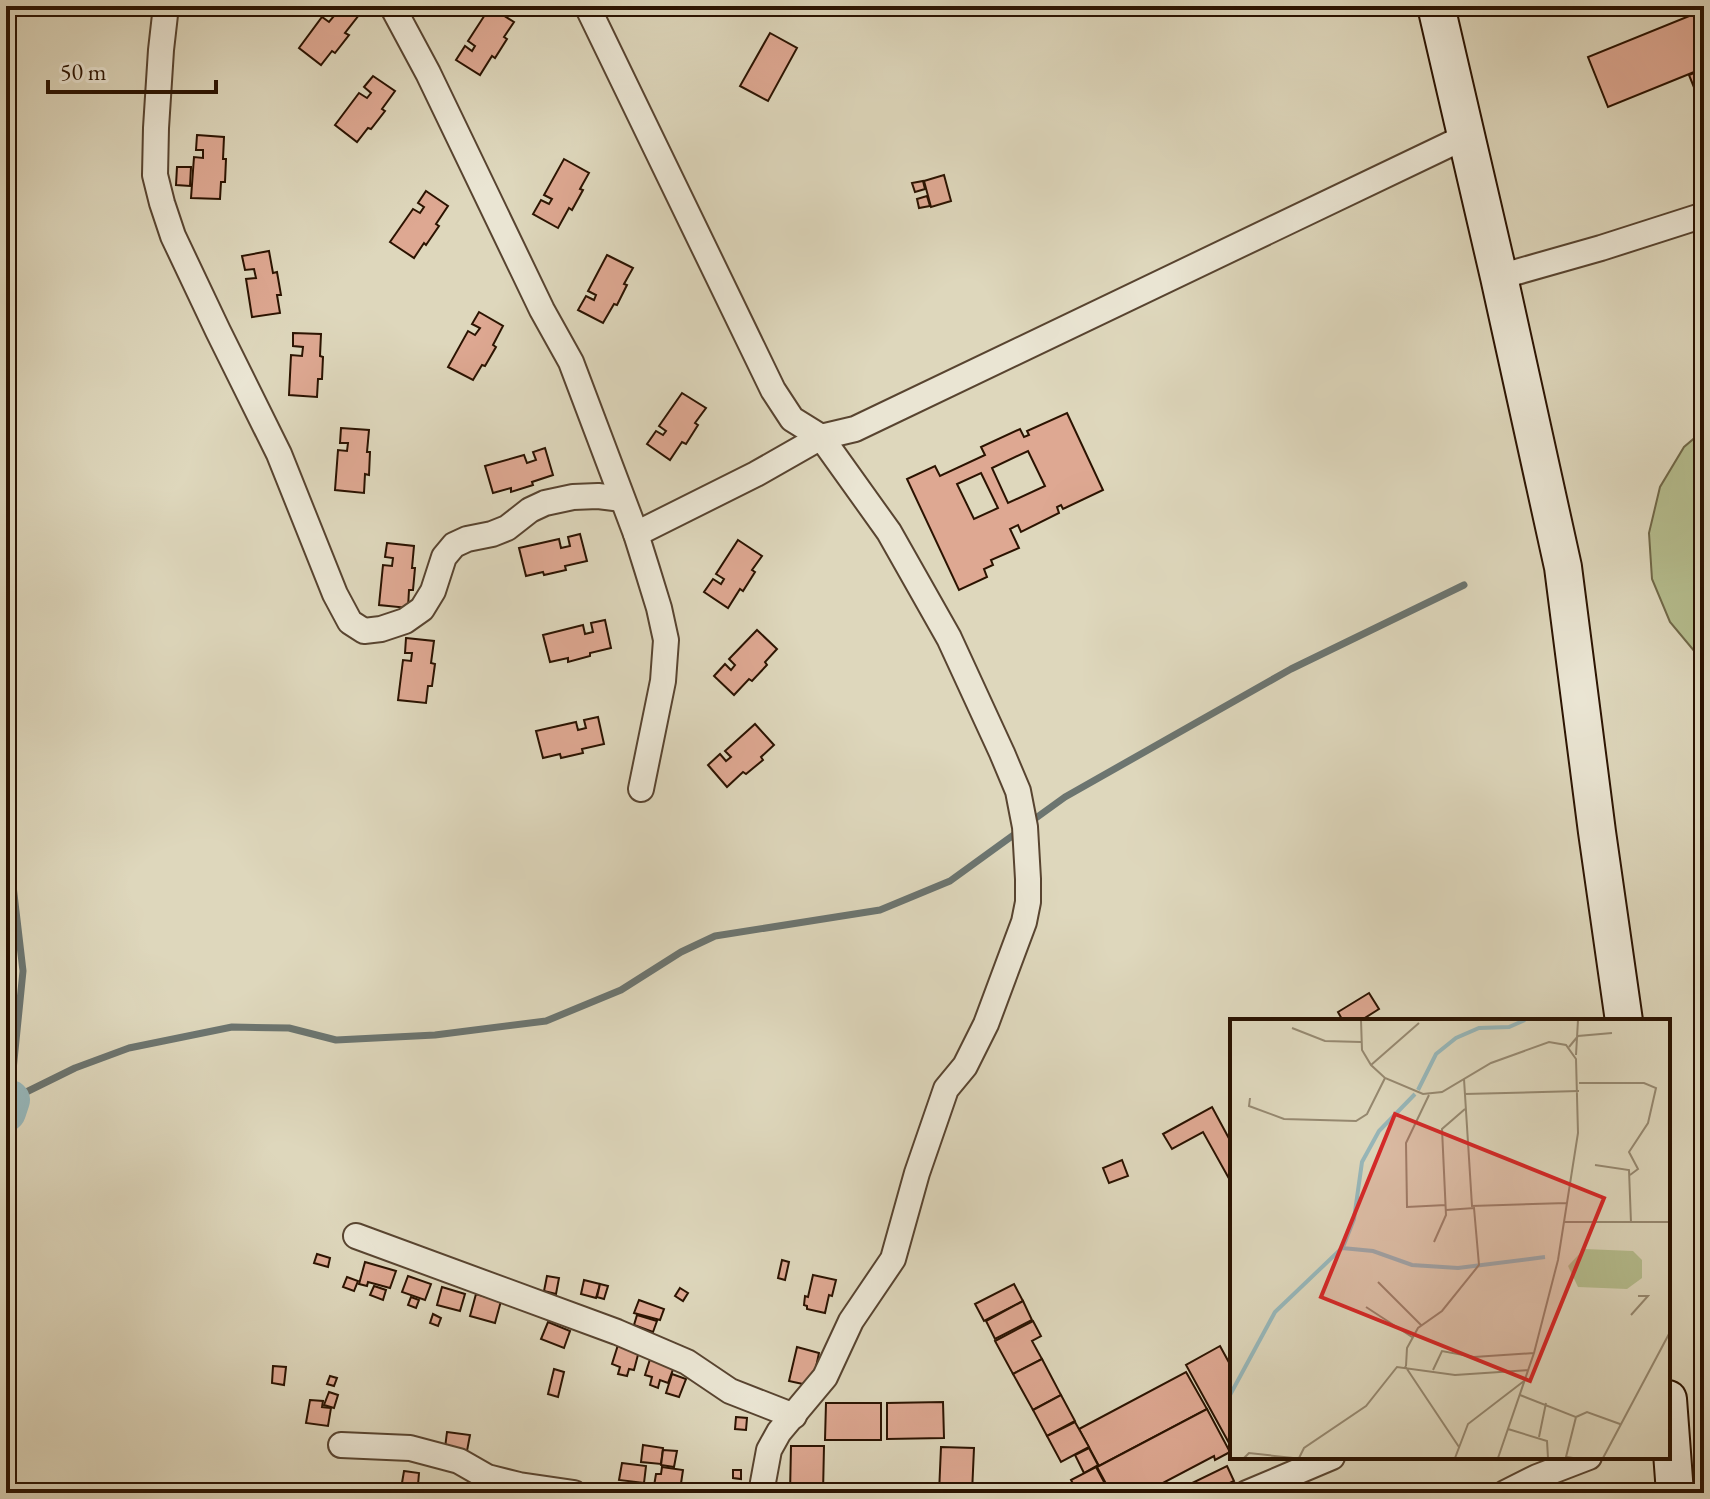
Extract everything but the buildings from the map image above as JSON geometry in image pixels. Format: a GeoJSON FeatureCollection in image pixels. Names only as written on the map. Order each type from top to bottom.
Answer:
{"type":"FeatureCollection","features":[{"type":"Feature","properties":{"kind":"street"},"geometry":{"type":"LineString","coordinates":[[166,6],[155,175],[162,203],[173,236],[279,454],[335,594],[350,622],[364,631],[405,621],[422,609],[433,591],[444,557],[454,545],[507,528],[537,506],[573,497],[622,499]]}},
{"type":"Feature","properties":{"kind":"street"},"geometry":{"type":"LineString","coordinates":[[392,6],[428,73],[542,310],[571,362],[636,534],[666,640],[663,681],[641,789]]}},
{"type":"Feature","properties":{"kind":"street"},"geometry":{"type":"LineString","coordinates":[[587,6],[773,390],[792,419],[821,437],[889,532],[949,638],[1018,791],[1025,827],[1028,902],[1024,922],[986,1024],[965,1066],[946,1089],[917,1173],[893,1259],[851,1321],[825,1377],[779,1432],[769,1450],[761,1493]]}},
{"type":"Feature","properties":{"kind":"street"},"geometry":{"type":"LineString","coordinates":[[1436,6],[1563,567],[1624,1019]]}},
{"type":"Feature","properties":{"kind":"street"},"geometry":{"type":"LineString","coordinates":[[636,534],[756,474],[821,437],[855,429],[1465,137]]}},
{"type":"Feature","properties":{"kind":"street"},"geometry":{"type":"LineString","coordinates":[[1499,277],[1704,215]]}},
{"type":"Feature","properties":{"kind":"street"},"geometry":{"type":"LineString","coordinates":[[356,1236],[617,1332],[687,1362],[730,1391],[794,1416]]}},
{"type":"Feature","properties":{"kind":"street"},"geometry":{"type":"LineString","coordinates":[[1670,1439],[1675,1493]]}},
{"type":"Feature","properties":{"kind":"street"},"geometry":{"type":"LineString","coordinates":[[341,1445],[410,1448],[459,1461],[487,1477],[574,1493]]}},
{"type":"Feature","properties":{"kind":"street"},"geometry":{"type":"LineString","coordinates":[[1247,1493],[1327,1459]]}},
{"type":"Feature","properties":{"kind":"street"},"geometry":{"type":"LineString","coordinates":[[1505,1493],[1584,1459]]}},
{"type":"Feature","properties":{"kind":"green space"},"geometry":{"type":"Polygon","coordinates":[[[1704,430],[1704,661],[1670,622],[1652,579],[1649,533],[1660,487],[1684,447],[1704,430]]]}},
{"type":"Feature","properties":{"kind":"waterway"},"geometry":{"type":"LineString","coordinates":[[1029,823],[1065,797],[1291,669],[1464,585]]}},
{"type":"Feature","properties":{"kind":"waterway"},"geometry":{"type":"LineString","coordinates":[[10,1100],[75,1068],[129,1048],[232,1027],[289,1028],[336,1040],[435,1035],[546,1021],[621,990],[681,952],[715,936],[880,910],[950,881],[1019,831]]}},
{"type":"Feature","properties":{"kind":"waterway"},"geometry":{"type":"LineString","coordinates":[[6,840],[23,971],[10,1100]]}},
{"type":"Feature","properties":{"kind":"waterway"},"geometry":{"type":"LineString","coordinates":[[6,1112],[10,1100]]}}]}
